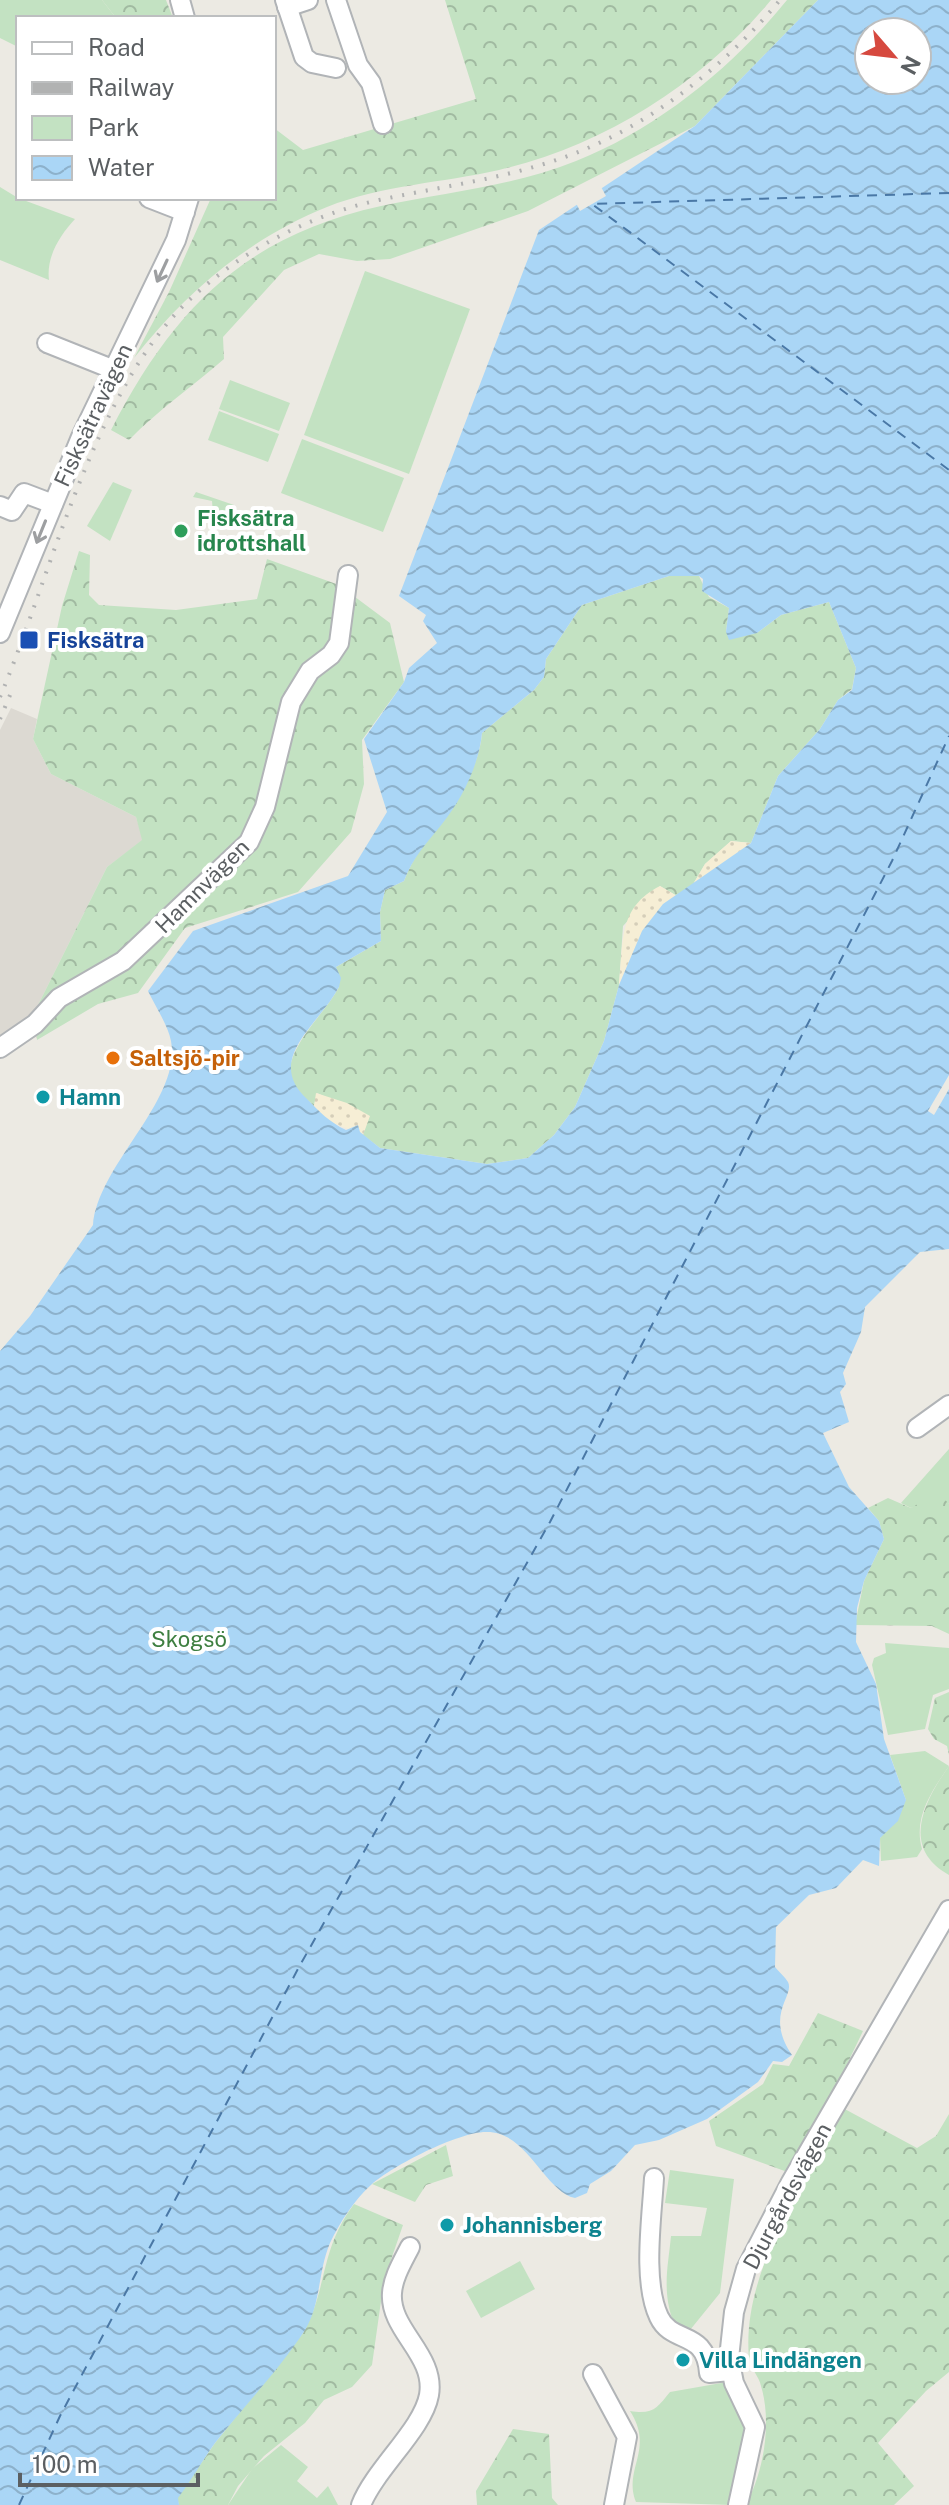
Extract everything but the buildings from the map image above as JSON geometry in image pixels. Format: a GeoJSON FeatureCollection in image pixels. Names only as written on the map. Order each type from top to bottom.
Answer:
{"type":"FeatureCollection","features":[{"type":"Feature","properties":{"kind":"street"},"geometry":{"type":"LineString","coordinates":[[308,0],[286,4],[304,57],[312,63],[336,68]]}},
{"type":"Feature","properties":{"kind":"street"},"geometry":{"type":"LineString","coordinates":[[336,0],[358,65],[371,83],[383,124]]}},
{"type":"Feature","properties":{"kind":"street"},"geometry":{"type":"LineString","coordinates":[[160,200],[187,205]]}},
{"type":"Feature","properties":{"kind":"street","name":"Fisksätravägen"},"geometry":{"type":"LineString","coordinates":[[0,633],[112,369],[176,240],[187,205]]}},
{"type":"Feature","properties":{"kind":"street"},"geometry":{"type":"LineString","coordinates":[[47,343],[112,369]]}},
{"type":"Feature","properties":{"kind":"street"},"geometry":{"type":"LineString","coordinates":[[0,506],[12,511],[24,493],[53,504]]}},
{"type":"Feature","properties":{"kind":"street","name":"Hamnvägen"},"geometry":{"type":"LineString","coordinates":[[0,1048],[35,1024],[59,998],[123,961],[249,842],[265,807],[291,702],[310,671],[331,655],[339,643],[348,575]]}},
{"type":"Feature","properties":{"kind":"street"},"geometry":{"type":"LineString","coordinates":[[917,1428],[949,1405]]}},
{"type":"Feature","properties":{"kind":"street","name":"Djurgårdsvägen"},"geometry":{"type":"LineString","coordinates":[[738,2505],[755,2427],[730,2371],[734,2312],[754,2250],[949,1910]]}},
{"type":"Feature","properties":{"kind":"street"},"geometry":{"type":"LineString","coordinates":[[654,2178],[651,2266],[659,2317],[667,2329],[687,2335],[697,2343],[708,2359],[709,2373],[730,2371]]}},
{"type":"Feature","properties":{"kind":"street"},"geometry":{"type":"LineString","coordinates":[[361,2505],[367,2490],[422,2413],[430,2393],[427,2368],[392,2302],[393,2284],[410,2247]]}},
{"type":"Feature","properties":{"kind":"street"},"geometry":{"type":"LineString","coordinates":[[593,2374],[627,2437],[614,2505]]}},
{"type":"Feature","properties":{"kind":"shaded area"},"geometry":{"type":"Polygon","coordinates":[[[11,708],[37,719],[33,739],[51,774],[136,817],[143,840],[107,867],[34,1013],[0,1037],[0,730],[11,708]]]}},
{"type":"Feature","properties":{"kind":"green space"},"geometry":{"type":"Polygon","coordinates":[[[0,0],[102,0],[114,16],[16,16],[16,46],[0,38],[0,0]]]}},
{"type":"Feature","properties":{"kind":"green space"},"geometry":{"type":"Polygon","coordinates":[[[102,0],[166,0],[172,16],[114,16],[102,0]]]}},
{"type":"Feature","properties":{"kind":"green space"},"geometry":{"type":"Polygon","coordinates":[[[445,0],[771,0],[744,30],[682,84],[613,128],[538,159],[499,170],[391,189],[348,200],[298,220],[271,235],[245,251],[197,290],[134,358],[169,292],[210,200],[276,200],[276,130],[303,150],[476,99],[445,0]]]}},
{"type":"Feature","properties":{"kind":"green space"},"geometry":{"type":"Polygon","coordinates":[[[787,0],[818,0],[695,126],[528,211],[390,259],[357,261],[319,254],[284,270],[223,337],[224,359],[129,440],[111,430],[160,348],[218,284],[252,258],[290,237],[333,219],[381,206],[529,177],[606,148],[636,132],[692,94],[743,49],[787,0]]]}},
{"type":"Feature","properties":{"kind":"green space"},"geometry":{"type":"Polygon","coordinates":[[[0,187],[16,197],[16,200],[75,219],[55,247],[49,280],[0,260],[0,187]]]}},
{"type":"Feature","properties":{"kind":"green space"},"geometry":{"type":"Polygon","coordinates":[[[365,271],[470,309],[409,474],[304,435],[365,271]]]}},
{"type":"Feature","properties":{"kind":"green space"},"geometry":{"type":"Polygon","coordinates":[[[230,380],[290,403],[279,431],[219,409],[230,380]]]}},
{"type":"Feature","properties":{"kind":"green space"},"geometry":{"type":"Polygon","coordinates":[[[219,411],[279,434],[268,462],[208,440],[219,411]]]}},
{"type":"Feature","properties":{"kind":"green space"},"geometry":{"type":"Polygon","coordinates":[[[302,439],[404,478],[383,532],[281,493],[302,439]]]}},
{"type":"Feature","properties":{"kind":"green space"},"geometry":{"type":"Polygon","coordinates":[[[113,482],[132,490],[110,541],[87,526],[113,482]]]}},
{"type":"Feature","properties":{"kind":"green space"},"geometry":{"type":"Polygon","coordinates":[[[196,492],[234,505],[232,510],[213,513],[212,501],[193,497],[196,492]]]}},
{"type":"Feature","properties":{"kind":"green space"},"geometry":{"type":"Polygon","coordinates":[[[79,551],[90,555],[89,595],[99,605],[176,610],[257,599],[267,559],[339,585],[390,623],[404,682],[362,740],[364,784],[351,832],[298,892],[185,928],[138,993],[98,1004],[37,1040],[34,1013],[107,867],[142,840],[136,817],[51,774],[33,739],[62,606],[79,551]]]}},
{"type":"Feature","properties":{"kind":"green space"},"geometry":{"type":"Polygon","coordinates":[[[669,576],[699,576],[709,597],[729,608],[726,632],[757,633],[781,615],[829,602],[856,668],[852,689],[838,700],[820,729],[778,776],[751,843],[731,841],[705,864],[692,886],[677,896],[660,886],[623,926],[619,985],[604,1041],[575,1107],[554,1135],[528,1158],[487,1164],[380,1148],[363,1135],[369,1116],[317,1093],[314,1106],[295,1088],[290,1076],[296,1050],[339,987],[336,967],[381,941],[380,912],[385,890],[404,881],[424,844],[471,774],[482,733],[534,690],[544,677],[546,659],[582,605],[669,576]]]}},
{"type":"Feature","properties":{"kind":"green space"},"geometry":{"type":"Polygon","coordinates":[[[949,1449],[949,1504],[940,1498],[911,1508],[901,1503],[949,1449]]]}},
{"type":"Feature","properties":{"kind":"green space"},"geometry":{"type":"Polygon","coordinates":[[[938,1492],[949,1504],[949,1634],[932,1626],[855,1625],[864,1581],[884,1539],[879,1521],[868,1508],[888,1498],[911,1508],[938,1492]]]}},
{"type":"Feature","properties":{"kind":"green space"},"geometry":{"type":"Polygon","coordinates":[[[885,1643],[949,1648],[949,1689],[933,1695],[925,1729],[888,1735],[872,1665],[874,1658],[886,1653],[885,1643]]]}},
{"type":"Feature","properties":{"kind":"green space"},"geometry":{"type":"Polygon","coordinates":[[[949,1692],[949,1755],[947,1746],[934,1739],[928,1729],[935,1698],[949,1692]]]}},
{"type":"Feature","properties":{"kind":"green space"},"geometry":{"type":"Polygon","coordinates":[[[925,1751],[949,1766],[922,1815],[922,1849],[917,1857],[881,1861],[880,1838],[906,1800],[890,1755],[925,1751]]]}},
{"type":"Feature","properties":{"kind":"green space"},"geometry":{"type":"Polygon","coordinates":[[[949,1766],[949,1875],[934,1864],[925,1852],[921,1824],[932,1794],[949,1766]]]}},
{"type":"Feature","properties":{"kind":"green space"},"geometry":{"type":"Polygon","coordinates":[[[818,2013],[863,2031],[837,2085],[841,2107],[917,2148],[936,2136],[949,2114],[949,2372],[926,2391],[878,2443],[914,2486],[894,2505],[746,2505],[762,2462],[766,2431],[761,2386],[749,2358],[751,2311],[772,2242],[801,2177],[716,2146],[709,2121],[763,2084],[773,2064],[789,2066],[818,2013]]]}},
{"type":"Feature","properties":{"kind":"green space"},"geometry":{"type":"Polygon","coordinates":[[[446,2145],[453,2176],[426,2185],[415,2202],[372,2184],[446,2145]]]}},
{"type":"Feature","properties":{"kind":"green space"},"geometry":{"type":"Polygon","coordinates":[[[670,2170],[734,2179],[720,2293],[690,2330],[673,2321],[670,2310],[667,2278],[671,2236],[701,2236],[707,2208],[665,2203],[670,2170]]]}},
{"type":"Feature","properties":{"kind":"green space"},"geometry":{"type":"Polygon","coordinates":[[[354,2204],[403,2225],[384,2280],[372,2365],[352,2387],[324,2400],[305,2423],[264,2456],[238,2486],[228,2505],[179,2505],[177,2498],[215,2443],[303,2333],[317,2301],[335,2238],[354,2204]]]}},
{"type":"Feature","properties":{"kind":"green space"},"geometry":{"type":"Polygon","coordinates":[[[520,2261],[535,2289],[481,2318],[466,2291],[520,2261]]]}},
{"type":"Feature","properties":{"kind":"green space"},"geometry":{"type":"Polygon","coordinates":[[[727,2382],[750,2422],[733,2505],[636,2502],[633,2479],[640,2437],[630,2411],[654,2409],[670,2392],[727,2382]]]}},
{"type":"Feature","properties":{"kind":"green space"},"geometry":{"type":"Polygon","coordinates":[[[513,2429],[549,2434],[552,2498],[558,2505],[477,2505],[476,2491],[513,2429]]]}},
{"type":"Feature","properties":{"kind":"green space"},"geometry":{"type":"Polygon","coordinates":[[[281,2445],[308,2467],[297,2481],[317,2498],[328,2486],[338,2505],[228,2505],[252,2469],[281,2445]]]}},
{"type":"Feature","properties":{"kind":"sand"},"geometry":{"type":"Polygon","coordinates":[[[731,841],[751,843],[692,886],[705,864],[731,841]]]}},
{"type":"Feature","properties":{"kind":"sand"},"geometry":{"type":"Polygon","coordinates":[[[660,886],[677,896],[649,924],[619,985],[629,916],[646,895],[660,886]]]}},
{"type":"Feature","properties":{"kind":"sand"},"geometry":{"type":"Polygon","coordinates":[[[316,1093],[347,1103],[370,1116],[363,1135],[324,1117],[314,1106],[316,1093]]]}},
{"type":"Feature","properties":{"kind":"water"},"geometry":{"type":"Polygon","coordinates":[[[818,0],[949,0],[949,1249],[920,1252],[865,1307],[861,1332],[843,1373],[846,1384],[840,1392],[849,1422],[823,1433],[849,1487],[879,1521],[884,1539],[864,1581],[857,1608],[856,1642],[876,1684],[884,1739],[906,1800],[898,1821],[880,1838],[879,1866],[863,1860],[836,1888],[809,1895],[776,1927],[775,1967],[789,1987],[780,2018],[781,2028],[792,2055],[782,2062],[773,2061],[758,2082],[707,2119],[659,2140],[635,2145],[611,2171],[590,2184],[587,2193],[575,2198],[554,2185],[514,2141],[501,2135],[475,2133],[410,2159],[372,2184],[348,2212],[330,2243],[314,2309],[305,2330],[215,2443],[178,2498],[179,2505],[0,2505],[0,1351],[30,1316],[93,1225],[98,1202],[109,1179],[164,1086],[171,1063],[171,1041],[148,991],[193,931],[348,876],[387,812],[364,739],[404,682],[409,668],[437,643],[423,621],[426,615],[399,596],[539,230],[695,126],[818,0]],[[669,576],[582,605],[546,659],[544,677],[534,690],[482,733],[477,757],[463,793],[416,858],[404,881],[385,890],[380,912],[381,941],[336,967],[341,978],[339,987],[299,1042],[293,1056],[291,1070],[295,1084],[307,1099],[340,1127],[346,1130],[358,1125],[360,1132],[380,1148],[487,1164],[528,1158],[554,1135],[575,1107],[604,1041],[619,985],[642,931],[663,904],[751,843],[778,776],[820,729],[838,700],[852,690],[856,668],[829,602],[781,615],[757,633],[729,640],[726,632],[729,608],[702,591],[703,579],[699,576],[669,576]]]}},
{"type":"Feature","properties":{"kind":"pier"},"geometry":{"type":"Polygon","coordinates":[[[600,185],[606,196],[580,211],[575,201],[600,185]]]}},
{"type":"Feature","properties":{"kind":"pier"},"geometry":{"type":"Polygon","coordinates":[[[949,1075],[949,1089],[934,1115],[928,1111],[949,1075]]]}},
{"type":"Feature","properties":{"kind":"ferry route"},"geometry":{"type":"LineString","coordinates":[[949,193],[592,204],[949,470]]}},
{"type":"Feature","properties":{"kind":"ferry route"},"geometry":{"type":"LineString","coordinates":[[19,2505],[60,2416],[299,1967],[550,1522],[892,861],[949,736]]}},
{"type":"Feature","properties":{"kind":"railway"},"geometry":{"type":"LineString","coordinates":[[0,697],[98,438],[151,344],[184,305],[205,286],[250,253],[325,216],[379,200],[525,169],[602,141],[686,90],[736,47],[780,0]]}},
{"type":"Feature","properties":{"kind":"railway"},"geometry":{"type":"LineString","coordinates":[[0,719],[13,688]]}},
{"type":"Feature","properties":{"kind":"place","name":"Fisksätra idrottshall"},"geometry":{"type":"Point","coordinates":[181,531]}},
{"type":"Feature","properties":{"kind":"place","name":"Fisksätra"},"geometry":{"type":"Point","coordinates":[29,640]}},
{"type":"Feature","properties":{"kind":"place","name":"Saltsjö-pir"},"geometry":{"type":"Point","coordinates":[113,1058]}},
{"type":"Feature","properties":{"kind":"place","name":"Hamn"},"geometry":{"type":"Point","coordinates":[43,1097]}},
{"type":"Feature","properties":{"kind":"place","name":"Johannisberg"},"geometry":{"type":"Point","coordinates":[447,2225]}},
{"type":"Feature","properties":{"kind":"place","name":"Villa Lindängen"},"geometry":{"type":"Point","coordinates":[683,2360]}},
{"type":"Feature","properties":{"kind":"park label","name":"Skogsö"},"geometry":{"type":"Point","coordinates":[189,1639]}}]}
